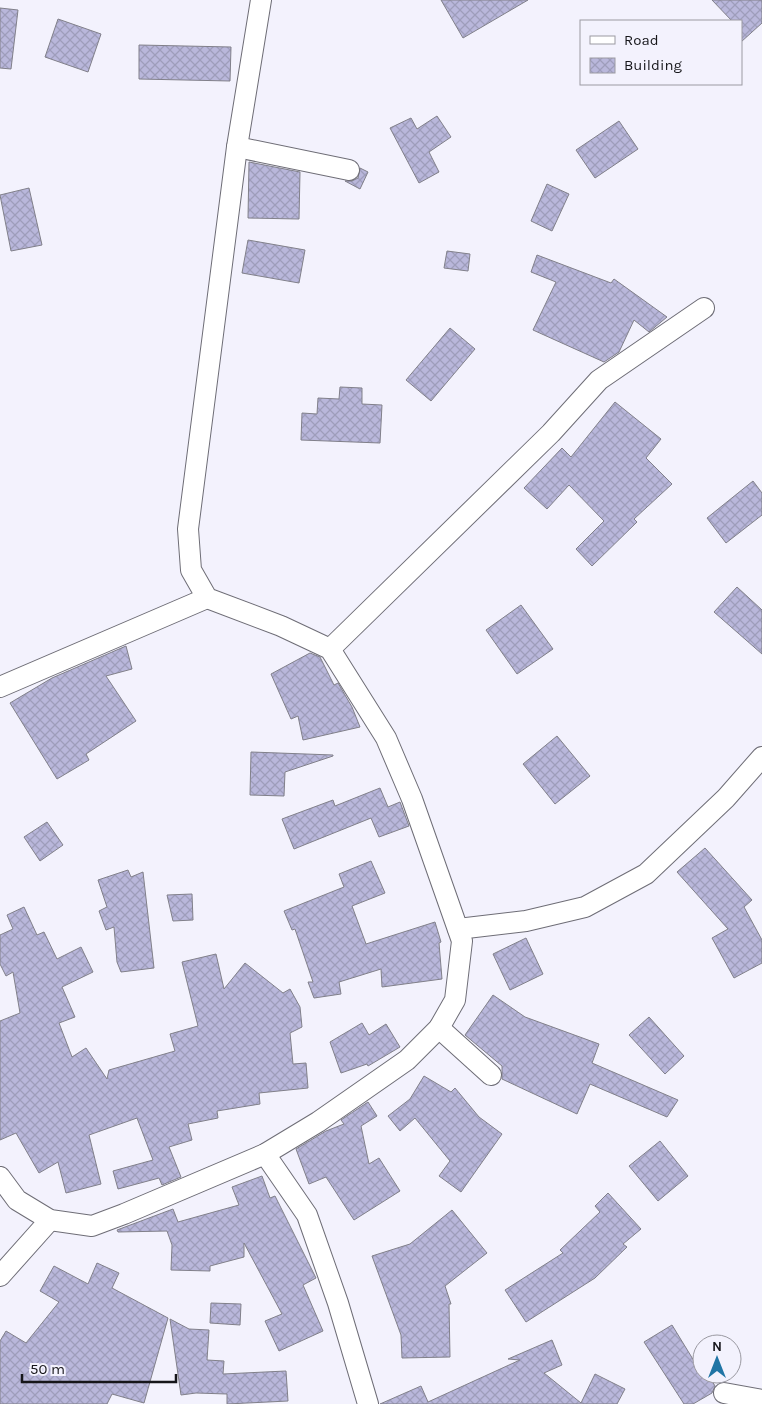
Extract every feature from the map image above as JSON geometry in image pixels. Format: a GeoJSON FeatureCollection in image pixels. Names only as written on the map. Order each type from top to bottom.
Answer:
{"type":"FeatureCollection","features":[{"type":"Feature","properties":{"kind":"street"},"geometry":{"type":"LineString","coordinates":[[0,1177],[17,1200],[50,1220],[92,1226],[124,1214],[265,1154],[318,1122],[407,1060],[439,1028],[455,1000],[462,940],[412,798],[386,738],[330,649],[281,626],[207,598],[191,570],[188,529],[237,147],[261,0]]}},
{"type":"Feature","properties":{"kind":"street"},"geometry":{"type":"LineString","coordinates":[[237,147],[349,170]]}},
{"type":"Feature","properties":{"kind":"street"},"geometry":{"type":"LineString","coordinates":[[330,649],[551,433],[599,380],[704,308]]}},
{"type":"Feature","properties":{"kind":"street"},"geometry":{"type":"LineString","coordinates":[[0,687],[207,598]]}},
{"type":"Feature","properties":{"kind":"street"},"geometry":{"type":"LineString","coordinates":[[458,929],[526,921],[585,907],[646,874],[726,798],[762,756]]}},
{"type":"Feature","properties":{"kind":"street"},"geometry":{"type":"LineString","coordinates":[[439,1028],[490,1075]]}},
{"type":"Feature","properties":{"kind":"street"},"geometry":{"type":"LineString","coordinates":[[265,1154],[307,1215],[338,1302],[368,1404]]}},
{"type":"Feature","properties":{"kind":"street"},"geometry":{"type":"LineString","coordinates":[[0,1276],[50,1220]]}},
{"type":"Feature","properties":{"kind":"street"},"geometry":{"type":"LineString","coordinates":[[724,1393],[762,1400]]}},
{"type":"Feature","properties":{"kind":"building"},"geometry":{"type":"Polygon","coordinates":[[[441,0],[528,0],[463,38],[441,0]]]}},
{"type":"Feature","properties":{"kind":"building"},"geometry":{"type":"Polygon","coordinates":[[[712,0],[762,0],[762,23],[742,41],[742,20],[731,20],[712,0]]]}},
{"type":"Feature","properties":{"kind":"building"},"geometry":{"type":"Polygon","coordinates":[[[0,8],[18,10],[11,69],[0,68],[0,8]]]}},
{"type":"Feature","properties":{"kind":"building"},"geometry":{"type":"Polygon","coordinates":[[[58,19],[101,34],[88,72],[45,57],[58,19]]]}},
{"type":"Feature","properties":{"kind":"building"},"geometry":{"type":"Polygon","coordinates":[[[139,45],[231,47],[230,81],[139,79],[139,45]]]}},
{"type":"Feature","properties":{"kind":"building"},"geometry":{"type":"Polygon","coordinates":[[[437,116],[451,137],[429,152],[439,172],[419,183],[390,128],[411,118],[417,129],[437,116]]]}},
{"type":"Feature","properties":{"kind":"building"},"geometry":{"type":"Polygon","coordinates":[[[619,121],[638,149],[595,178],[576,150],[619,121]]]}},
{"type":"Feature","properties":{"kind":"building"},"geometry":{"type":"Polygon","coordinates":[[[249,162],[300,172],[299,219],[248,218],[249,162]]]}},
{"type":"Feature","properties":{"kind":"building"},"geometry":{"type":"Polygon","coordinates":[[[360,168],[368,172],[360,189],[345,181],[352,181],[358,178],[360,168]]]}},
{"type":"Feature","properties":{"kind":"building"},"geometry":{"type":"Polygon","coordinates":[[[547,184],[569,194],[552,231],[531,221],[547,184]]]}},
{"type":"Feature","properties":{"kind":"building"},"geometry":{"type":"Polygon","coordinates":[[[29,188],[42,245],[11,251],[0,195],[29,188]]]}},
{"type":"Feature","properties":{"kind":"building"},"geometry":{"type":"Polygon","coordinates":[[[248,240],[305,250],[299,283],[242,273],[248,240]]]}},
{"type":"Feature","properties":{"kind":"building"},"geometry":{"type":"Polygon","coordinates":[[[447,251],[470,254],[468,271],[444,268],[447,251]]]}},
{"type":"Feature","properties":{"kind":"building"},"geometry":{"type":"Polygon","coordinates":[[[537,255],[611,283],[614,279],[667,317],[649,332],[634,320],[619,352],[604,362],[533,330],[556,282],[531,272],[537,255]]]}},
{"type":"Feature","properties":{"kind":"building"},"geometry":{"type":"Polygon","coordinates":[[[450,328],[475,349],[431,401],[406,380],[450,328]]]}},
{"type":"Feature","properties":{"kind":"building"},"geometry":{"type":"Polygon","coordinates":[[[340,387],[362,388],[362,404],[382,405],[380,443],[301,440],[302,413],[317,414],[318,398],[339,399],[340,387]]]}},
{"type":"Feature","properties":{"kind":"building"},"geometry":{"type":"Polygon","coordinates":[[[615,402],[661,439],[646,458],[672,484],[634,519],[637,522],[592,566],[576,549],[604,521],[569,485],[547,509],[524,488],[562,448],[571,457],[615,402]]]}},
{"type":"Feature","properties":{"kind":"building"},"geometry":{"type":"Polygon","coordinates":[[[753,481],[762,493],[762,515],[726,543],[707,518],[753,481]]]}},
{"type":"Feature","properties":{"kind":"building"},"geometry":{"type":"Polygon","coordinates":[[[737,587],[762,610],[762,654],[714,612],[737,587]]]}},
{"type":"Feature","properties":{"kind":"building"},"geometry":{"type":"Polygon","coordinates":[[[521,605],[553,649],[517,674],[486,630],[521,605]]]}},
{"type":"Feature","properties":{"kind":"building"},"geometry":{"type":"Polygon","coordinates":[[[126,646],[132,669],[106,676],[136,721],[86,754],[89,760],[57,779],[10,703],[52,678],[126,646]]]}},
{"type":"Feature","properties":{"kind":"building"},"geometry":{"type":"Polygon","coordinates":[[[310,653],[320,657],[334,685],[338,683],[352,707],[360,727],[303,740],[298,716],[291,719],[271,674],[310,653]]]}},
{"type":"Feature","properties":{"kind":"building"},"geometry":{"type":"Polygon","coordinates":[[[557,736],[590,776],[555,804],[523,764],[557,736]]]}},
{"type":"Feature","properties":{"kind":"building"},"geometry":{"type":"Polygon","coordinates":[[[251,752],[333,756],[285,772],[284,796],[250,795],[251,752]]]}},
{"type":"Feature","properties":{"kind":"building"},"geometry":{"type":"Polygon","coordinates":[[[380,788],[388,807],[400,802],[409,826],[379,837],[371,818],[294,849],[282,819],[333,800],[335,806],[380,788]]]}},
{"type":"Feature","properties":{"kind":"building"},"geometry":{"type":"Polygon","coordinates":[[[47,822],[63,845],[40,861],[24,837],[47,822]]]}},
{"type":"Feature","properties":{"kind":"building"},"geometry":{"type":"Polygon","coordinates":[[[705,848],[752,900],[744,907],[762,940],[762,963],[734,978],[712,938],[728,929],[677,872],[705,848]]]}},
{"type":"Feature","properties":{"kind":"building"},"geometry":{"type":"Polygon","coordinates":[[[371,861],[385,893],[352,906],[366,944],[435,922],[441,942],[439,943],[442,979],[382,987],[381,969],[339,982],[341,994],[314,998],[308,982],[313,982],[295,929],[292,930],[284,911],[344,887],[339,874],[371,861]]]}},
{"type":"Feature","properties":{"kind":"building"},"geometry":{"type":"Polygon","coordinates":[[[128,870],[131,877],[143,872],[154,968],[121,972],[117,962],[114,927],[106,930],[99,911],[107,907],[98,880],[128,870]]]}},
{"type":"Feature","properties":{"kind":"building"},"geometry":{"type":"Polygon","coordinates":[[[192,894],[193,920],[173,921],[167,895],[192,894]]]}},
{"type":"Feature","properties":{"kind":"building"},"geometry":{"type":"Polygon","coordinates":[[[24,907],[37,935],[44,932],[57,959],[81,947],[93,972],[62,987],[75,1017],[59,1023],[72,1057],[86,1048],[107,1079],[109,1070],[175,1051],[170,1034],[198,1026],[182,962],[216,954],[224,989],[245,963],[283,993],[290,989],[300,1007],[302,1027],[290,1033],[293,1064],[306,1063],[308,1088],[259,1093],[260,1104],[217,1111],[218,1118],[188,1124],[192,1140],[169,1147],[181,1177],[162,1185],[159,1178],[118,1189],[113,1171],[153,1160],[137,1118],[89,1135],[101,1184],[66,1193],[58,1162],[39,1173],[16,1133],[0,1140],[0,1021],[20,1013],[13,972],[6,976],[0,964],[0,935],[13,929],[7,915],[24,907]]]}},
{"type":"Feature","properties":{"kind":"building"},"geometry":{"type":"Polygon","coordinates":[[[526,938],[543,974],[510,990],[493,954],[526,938]]]}},
{"type":"Feature","properties":{"kind":"building"},"geometry":{"type":"Polygon","coordinates":[[[493,995],[525,1017],[599,1044],[592,1063],[678,1100],[667,1117],[590,1084],[577,1114],[502,1079],[502,1066],[465,1035],[493,995]]]}},
{"type":"Feature","properties":{"kind":"building"},"geometry":{"type":"Polygon","coordinates":[[[649,1017],[684,1056],[665,1074],[629,1035],[649,1017]]]}},
{"type":"Feature","properties":{"kind":"building"},"geometry":{"type":"Polygon","coordinates":[[[362,1023],[369,1035],[386,1024],[400,1047],[368,1066],[367,1064],[341,1073],[330,1042],[362,1023]]]}},
{"type":"Feature","properties":{"kind":"building"},"geometry":{"type":"Polygon","coordinates":[[[424,1076],[451,1092],[455,1088],[479,1117],[502,1134],[461,1192],[439,1176],[450,1161],[415,1118],[400,1131],[388,1116],[410,1099],[424,1076]]]}},
{"type":"Feature","properties":{"kind":"building"},"geometry":{"type":"Polygon","coordinates":[[[368,1102],[377,1116],[361,1126],[369,1164],[379,1158],[400,1191],[354,1220],[326,1177],[309,1184],[296,1149],[326,1131],[344,1124],[341,1120],[368,1102]]]}},
{"type":"Feature","properties":{"kind":"building"},"geometry":{"type":"Polygon","coordinates":[[[660,1141],[688,1176],[658,1201],[629,1166],[660,1141]]]}},
{"type":"Feature","properties":{"kind":"building"},"geometry":{"type":"Polygon","coordinates":[[[262,1176],[270,1198],[275,1196],[316,1278],[303,1285],[323,1331],[279,1351],[265,1321],[282,1314],[244,1243],[244,1257],[210,1266],[210,1271],[171,1270],[172,1245],[167,1231],[118,1232],[117,1230],[173,1209],[178,1222],[239,1205],[232,1187],[262,1176]]]}},
{"type":"Feature","properties":{"kind":"building"},"geometry":{"type":"Polygon","coordinates":[[[608,1193],[641,1229],[623,1244],[627,1247],[595,1278],[526,1322],[505,1290],[563,1253],[560,1250],[600,1212],[595,1206],[608,1193]]]}},
{"type":"Feature","properties":{"kind":"building"},"geometry":{"type":"Polygon","coordinates":[[[452,1210],[487,1253],[445,1286],[451,1304],[449,1304],[450,1357],[402,1358],[401,1335],[372,1256],[410,1244],[452,1210]]]}},
{"type":"Feature","properties":{"kind":"building"},"geometry":{"type":"Polygon","coordinates":[[[97,1263],[119,1273],[112,1288],[168,1318],[144,1403],[112,1394],[107,1404],[0,1404],[0,1341],[6,1331],[26,1343],[59,1302],[40,1291],[54,1266],[88,1284],[97,1263]]]}},
{"type":"Feature","properties":{"kind":"building"},"geometry":{"type":"Polygon","coordinates":[[[211,1303],[241,1304],[240,1325],[210,1323],[211,1303]]]}},
{"type":"Feature","properties":{"kind":"building"},"geometry":{"type":"Polygon","coordinates":[[[170,1319],[189,1329],[209,1330],[207,1360],[224,1361],[223,1374],[286,1371],[288,1401],[227,1404],[227,1394],[196,1393],[181,1395],[170,1319]]]}},
{"type":"Feature","properties":{"kind":"building"},"geometry":{"type":"Polygon","coordinates":[[[672,1325],[692,1358],[692,1384],[714,1384],[715,1386],[712,1393],[693,1404],[684,1404],[644,1342],[672,1325]]]}},
{"type":"Feature","properties":{"kind":"building"},"geometry":{"type":"Polygon","coordinates":[[[552,1340],[562,1365],[544,1373],[581,1403],[595,1374],[625,1389],[617,1404],[380,1404],[421,1386],[428,1402],[520,1360],[508,1359],[552,1340]]]}}]}
